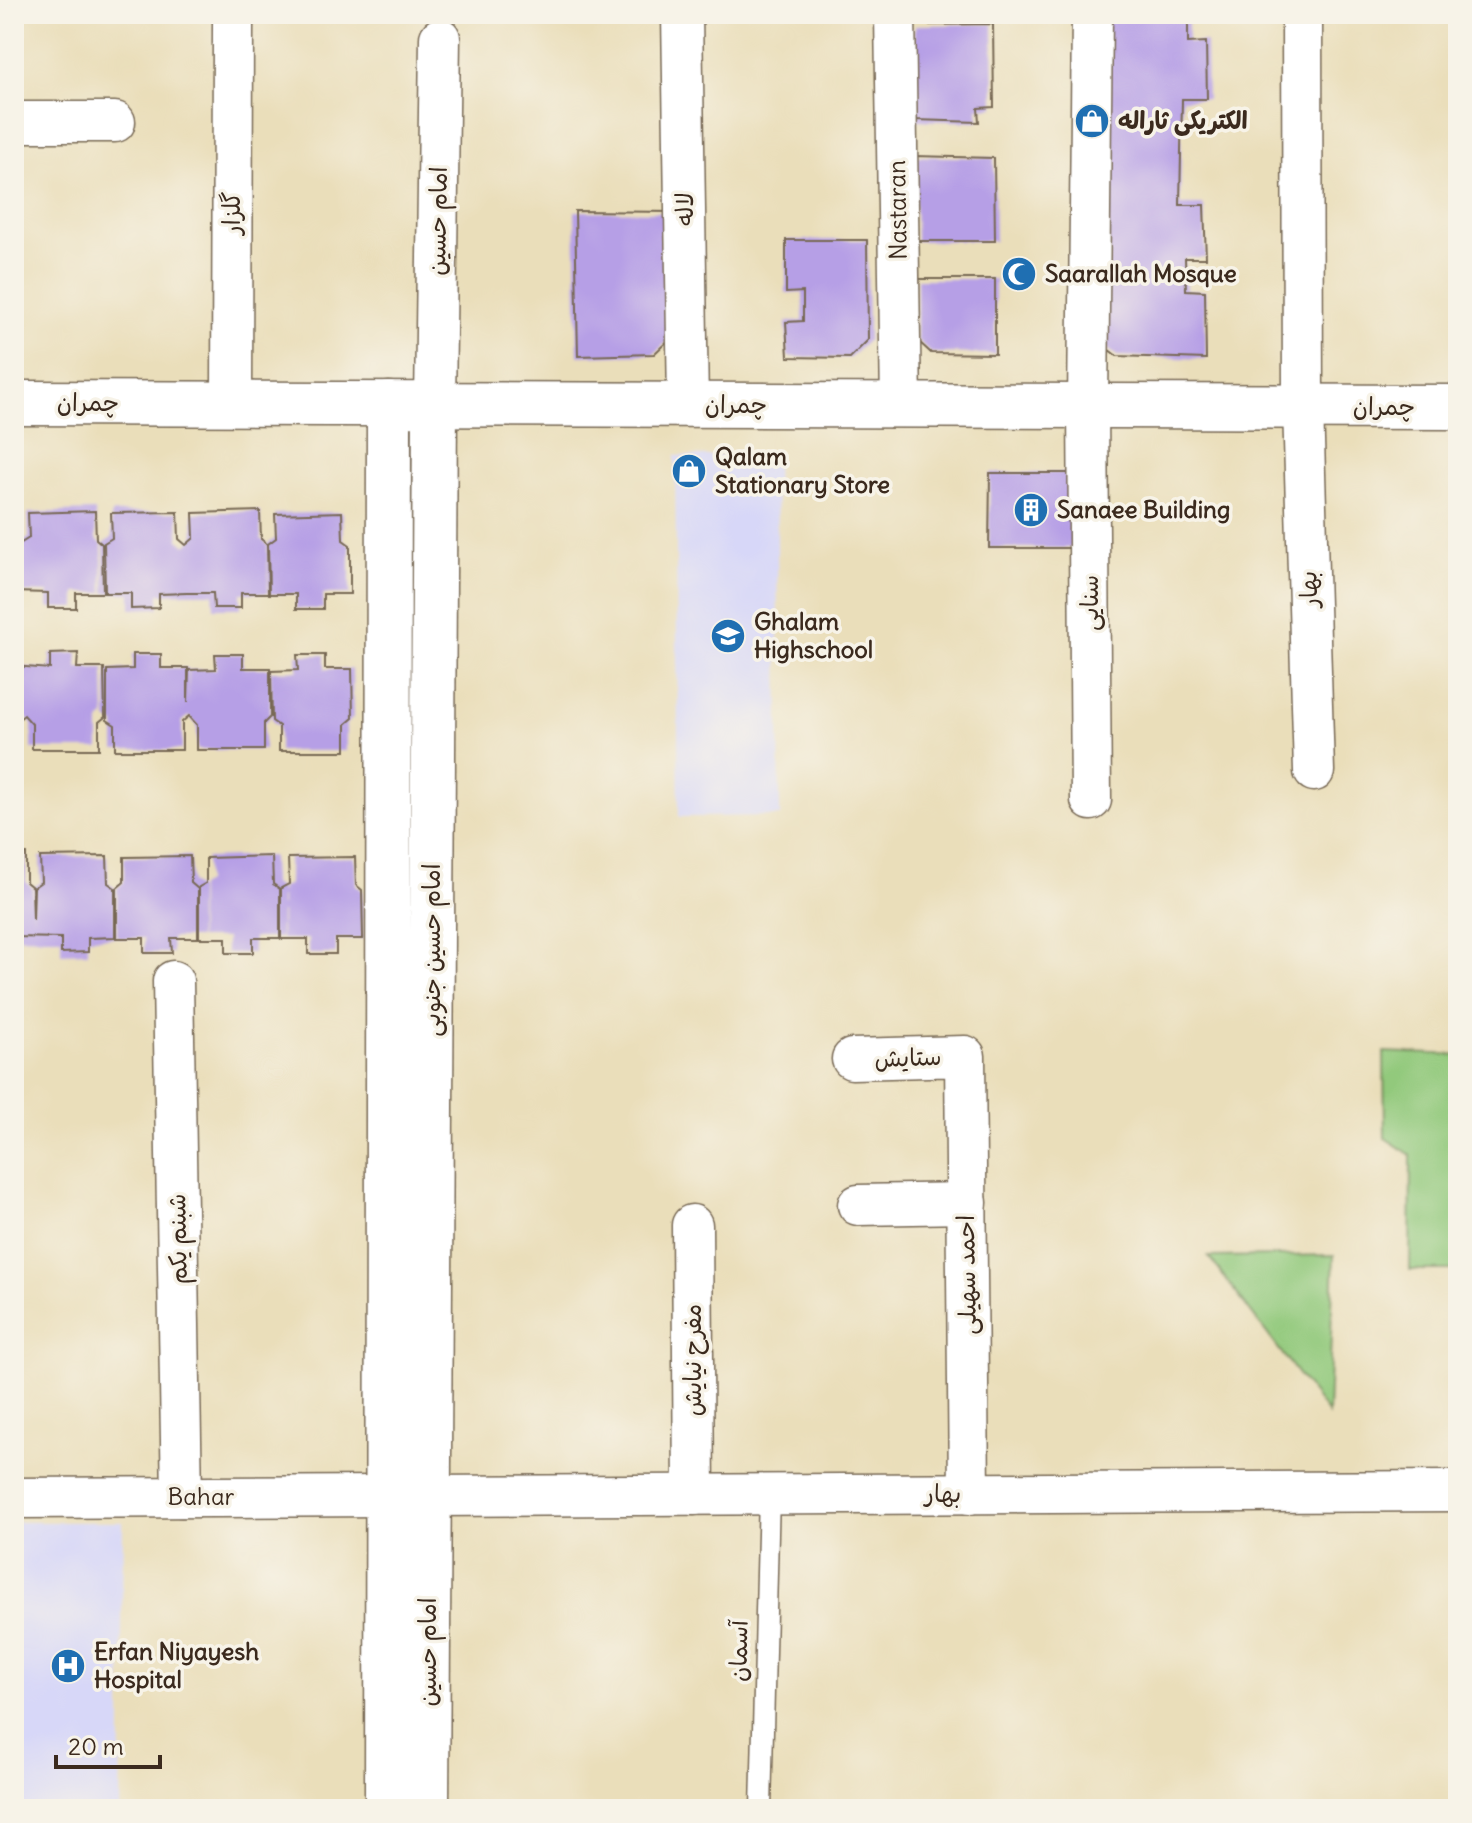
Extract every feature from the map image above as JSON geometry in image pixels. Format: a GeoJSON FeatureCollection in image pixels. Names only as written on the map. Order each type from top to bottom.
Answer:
{"type":"FeatureCollection","features":[{"type":"Feature","properties":{"kind":"street","name":"لاله"},"geometry":{"type":"LineString","coordinates":[[682,14],[688,405]]}},
{"type":"Feature","properties":{"kind":"street","name":"Nastaran"},"geometry":{"type":"LineString","coordinates":[[895,14],[901,406]]}},
{"type":"Feature","properties":{"kind":"street","name":"سنایی"},"geometry":{"type":"LineString","coordinates":[[1091,800],[1088,406],[1092,14]]}},
{"type":"Feature","properties":{"kind":"street","name":"بهار"},"geometry":{"type":"LineString","coordinates":[[1302,14],[1303,407],[1314,771]]}},
{"type":"Feature","properties":{"kind":"street","name":"گلزار"},"geometry":{"type":"LineString","coordinates":[[232,404],[233,23]]}},
{"type":"Feature","properties":{"kind":"street","name":"امام حسین"},"geometry":{"type":"LineString","coordinates":[[435,404],[440,38]]}},
{"type":"Feature","properties":{"kind":"street"},"geometry":{"type":"LineString","coordinates":[[14,122],[115,122]]}},
{"type":"Feature","properties":{"kind":"street","name":"چمران"},"geometry":{"type":"LineString","coordinates":[[14,403],[1458,407]]}},
{"type":"Feature","properties":{"kind":"street","name":"امام حسین جنوبی"},"geometry":{"type":"LineString","coordinates":[[389,404],[408,1496]]}},
{"type":"Feature","properties":{"kind":"street","name":"امام حسین جنوبی"},"geometry":{"type":"LineString","coordinates":[[408,1496],[435,404]]}},
{"type":"Feature","properties":{"kind":"street","name":"شبنم یکم"},"geometry":{"type":"LineString","coordinates":[[173,981],[182,1497]]}},
{"type":"Feature","properties":{"kind":"street","name":"ستایش"},"geometry":{"type":"LineString","coordinates":[[852,1059],[965,1056]]}},
{"type":"Feature","properties":{"kind":"street","name":"احمد سهیلی"},"geometry":{"type":"LineString","coordinates":[[965,1056],[969,1494]]}},
{"type":"Feature","properties":{"kind":"street"},"geometry":{"type":"LineString","coordinates":[[858,1205],[967,1203]]}},
{"type":"Feature","properties":{"kind":"street","name":"مفرح نیایش"},"geometry":{"type":"LineString","coordinates":[[692,1225],[694,1495]]}},
{"type":"Feature","properties":{"kind":"street","name":"بهار"},"geometry":{"type":"LineString","coordinates":[[408,1496],[1458,1491]]}},
{"type":"Feature","properties":{"kind":"street","name":"امام حسین"},"geometry":{"type":"LineString","coordinates":[[387,1809],[408,1496]]}},
{"type":"Feature","properties":{"kind":"street","name":"امام حسین"},"geometry":{"type":"LineString","coordinates":[[408,1496],[427,1809]]}},
{"type":"Feature","properties":{"kind":"street","name":"Bahar"},"geometry":{"type":"LineString","coordinates":[[14,1498],[408,1496]]}},
{"type":"Feature","properties":{"kind":"lane","name":"آسمان"},"geometry":{"type":"LineString","coordinates":[[761,1809],[769,1494]]}},
{"type":"Feature","properties":{"kind":"shaded area","name":"Ghalam Highschool"},"geometry":{"type":"Polygon","coordinates":[[[675,456],[776,456],[780,816],[679,817],[675,456]]]}},
{"type":"Feature","properties":{"kind":"shaded area","name":"Erfan Niyayesh Hospital"},"geometry":{"type":"Polygon","coordinates":[[[14,1522],[123,1522],[120,1809],[14,1809],[14,1522]]]}},
{"type":"Feature","properties":{"kind":"green space"},"geometry":{"type":"Polygon","coordinates":[[[1384,1052],[1458,1055],[1458,1270],[1410,1270],[1411,1155],[1385,1138],[1384,1052]]]}},
{"type":"Feature","properties":{"kind":"green space"},"geometry":{"type":"Polygon","coordinates":[[[1334,1255],[1328,1414],[1209,1257],[1334,1255]]]}},
{"type":"Feature","properties":{"kind":"building"},"geometry":{"type":"Polygon","coordinates":[[[1101,14],[1188,14],[1188,43],[1206,42],[1207,99],[1182,99],[1180,205],[1204,205],[1206,258],[1185,258],[1186,290],[1205,291],[1206,359],[1117,356],[1104,346],[1101,14]]]}},
{"type":"Feature","properties":{"kind":"building"},"geometry":{"type":"Polygon","coordinates":[[[993,24],[994,107],[978,108],[979,122],[915,120],[915,25],[993,24]]]}},
{"type":"Feature","properties":{"kind":"building"},"geometry":{"type":"Polygon","coordinates":[[[914,156],[994,158],[995,241],[916,241],[914,156]]]}},
{"type":"Feature","properties":{"kind":"building"},"geometry":{"type":"Polygon","coordinates":[[[575,211],[677,212],[677,332],[654,354],[578,356],[575,211]]]}},
{"type":"Feature","properties":{"kind":"building"},"geometry":{"type":"Polygon","coordinates":[[[786,240],[867,240],[868,340],[850,358],[788,357],[786,322],[803,321],[803,292],[786,293],[786,240]]]}},
{"type":"Feature","properties":{"kind":"building"},"geometry":{"type":"Polygon","coordinates":[[[917,279],[995,279],[995,354],[931,353],[917,340],[917,279]]]}},
{"type":"Feature","properties":{"kind":"building","name":"Sanaee Building"},"geometry":{"type":"Polygon","coordinates":[[[990,473],[1073,473],[1072,548],[989,548],[990,473]]]}},
{"type":"Feature","properties":{"kind":"building"},"geometry":{"type":"Polygon","coordinates":[[[95,511],[96,539],[102,544],[103,593],[76,593],[76,608],[48,608],[48,593],[14,592],[14,538],[21,543],[29,538],[28,513],[95,511]]]}},
{"type":"Feature","properties":{"kind":"building"},"geometry":{"type":"Polygon","coordinates":[[[260,511],[261,539],[267,544],[268,593],[241,593],[241,608],[214,608],[213,593],[187,593],[159,594],[159,608],[131,609],[131,593],[105,593],[104,543],[112,538],[111,513],[178,512],[179,539],[186,545],[194,538],[193,513],[260,511]]]}},
{"type":"Feature","properties":{"kind":"building"},"geometry":{"type":"Polygon","coordinates":[[[342,512],[343,540],[350,545],[350,594],[323,594],[323,609],[296,609],[296,594],[269,594],[268,544],[276,538],[275,514],[342,512]]]}},
{"type":"Feature","properties":{"kind":"building"},"geometry":{"type":"Polygon","coordinates":[[[78,653],[77,668],[104,668],[105,717],[99,722],[99,749],[32,749],[32,724],[24,715],[14,723],[14,666],[50,669],[50,654],[78,653]]]}},
{"type":"Feature","properties":{"kind":"building"},"geometry":{"type":"Polygon","coordinates":[[[133,654],[161,654],[161,668],[188,668],[188,702],[189,670],[216,669],[215,654],[243,654],[243,668],[270,668],[270,717],[264,723],[264,750],[197,750],[197,725],[189,716],[182,722],[182,750],[115,750],[115,725],[107,720],[107,670],[133,669],[133,654]]]}},
{"type":"Feature","properties":{"kind":"building"},"geometry":{"type":"Polygon","coordinates":[[[297,655],[325,655],[325,669],[352,669],[353,718],[346,724],[346,751],[279,751],[279,726],[272,721],[271,671],[298,670],[297,655]]]}},
{"type":"Feature","properties":{"kind":"building"},"geometry":{"type":"Polygon","coordinates":[[[26,854],[26,882],[32,887],[33,920],[34,887],[41,882],[40,857],[107,856],[108,883],[115,888],[115,937],[88,938],[88,952],[61,953],[61,938],[14,937],[14,855],[26,854]]]}},
{"type":"Feature","properties":{"kind":"building"},"geometry":{"type":"Polygon","coordinates":[[[190,856],[191,883],[198,889],[198,938],[171,938],[172,953],[144,953],[144,938],[117,938],[117,888],[124,882],[124,857],[190,856]]]}},
{"type":"Feature","properties":{"kind":"building"},"geometry":{"type":"Polygon","coordinates":[[[272,856],[273,884],[280,889],[280,938],[253,938],[253,953],[226,953],[226,938],[199,938],[199,887],[206,883],[206,858],[272,856]]]}},
{"type":"Feature","properties":{"kind":"building"},"geometry":{"type":"Polygon","coordinates":[[[355,857],[356,885],[362,890],[363,939],[336,939],[336,954],[308,954],[308,939],[281,939],[281,888],[289,884],[288,858],[355,857]]]}},
{"type":"Feature","properties":{"kind":"place","name":"الکتریکی ثاراله"},"geometry":{"type":"Point","coordinates":[1092,121]}},
{"type":"Feature","properties":{"kind":"place","name":"Saarallah Mosque"},"geometry":{"type":"Point","coordinates":[1019,274]}},
{"type":"Feature","properties":{"kind":"place","name":"Qalam Stationary Store"},"geometry":{"type":"Point","coordinates":[689,471]}},
{"type":"Feature","properties":{"kind":"place","name":"Sanaee Building"},"geometry":{"type":"Point","coordinates":[1031,510]}},
{"type":"Feature","properties":{"kind":"place","name":"Ghalam Highschool"},"geometry":{"type":"Point","coordinates":[728,636]}},
{"type":"Feature","properties":{"kind":"place","name":"Erfan Niyayesh Hospital"},"geometry":{"type":"Point","coordinates":[68,1666]}}]}
